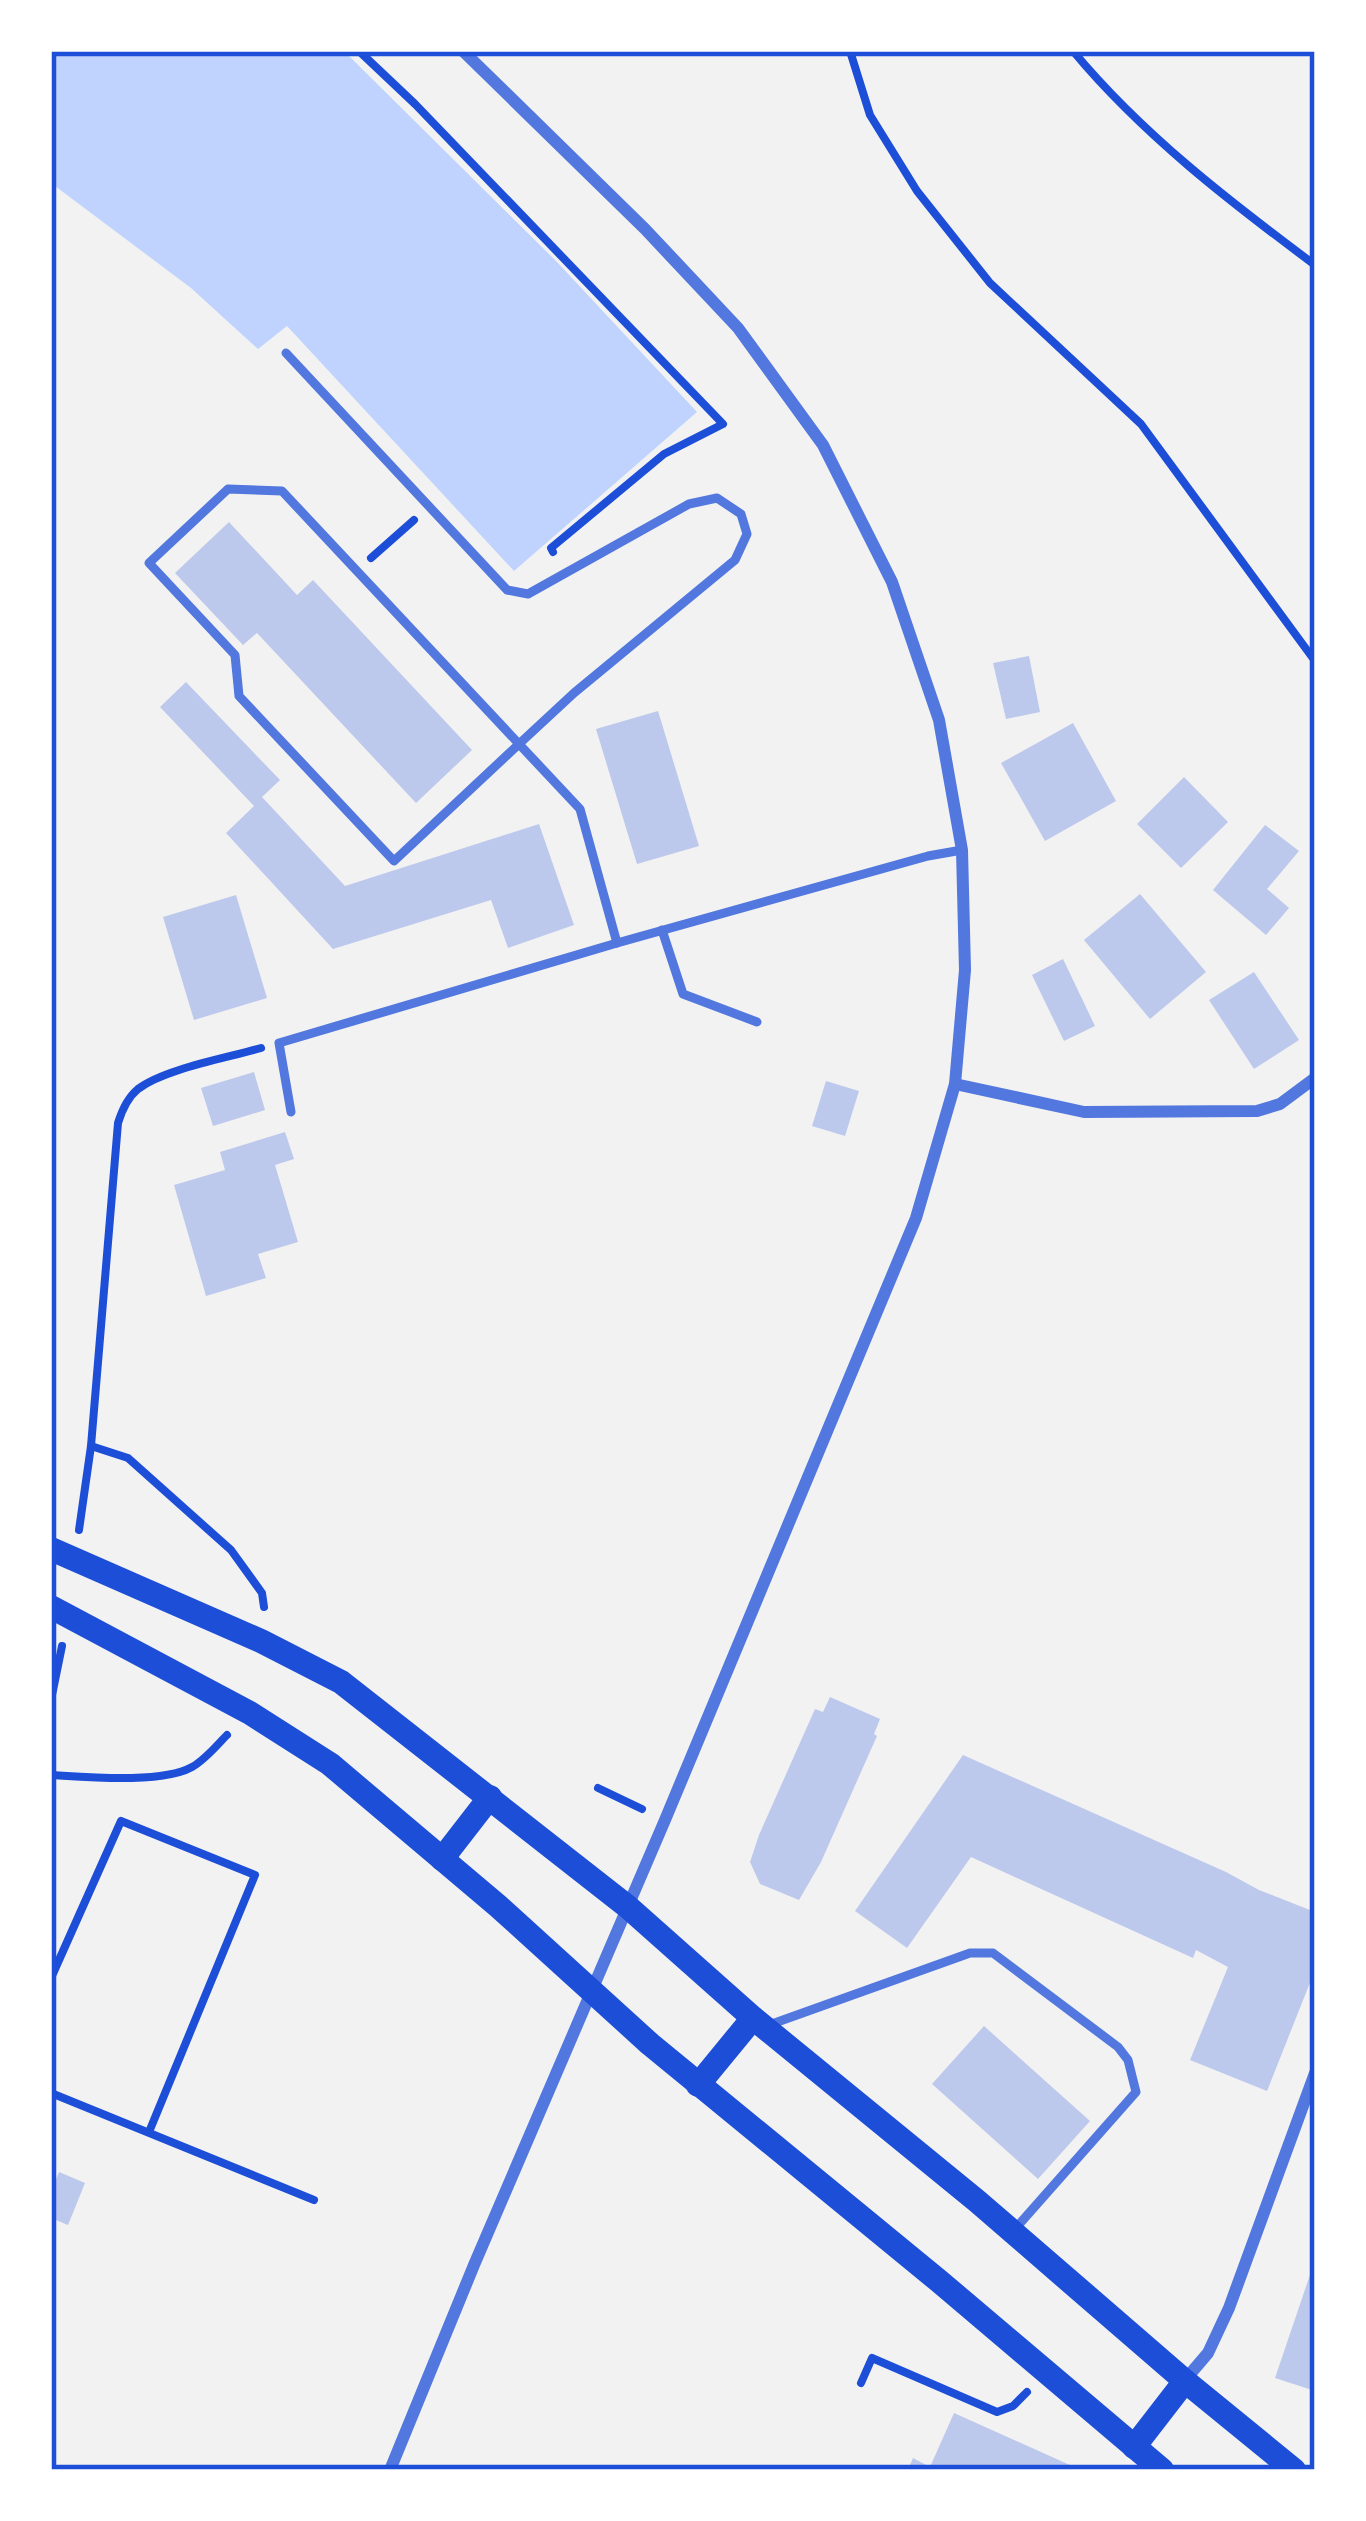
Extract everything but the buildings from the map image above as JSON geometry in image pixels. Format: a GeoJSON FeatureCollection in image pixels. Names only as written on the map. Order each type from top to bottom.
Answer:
{"type":"FeatureCollection","features":[{"type":"Feature","properties":{"kind":"main road"},"geometry":{"type":"LineString","coordinates":[[51,1549],[261,1641],[341,1682],[628,1907],[758,2022],[1294,2470]]}},
{"type":"Feature","properties":{"kind":"main road"},"geometry":{"type":"LineString","coordinates":[[67,1620],[250,1713],[330,1764],[698,2085],[1162,2470]]}},
{"type":"Feature","properties":{"kind":"main road"},"geometry":{"type":"LineString","coordinates":[[442,1859],[490,1797]]}},
{"type":"Feature","properties":{"kind":"main road"},"geometry":{"type":"LineString","coordinates":[[698,2085],[758,2022]]}},
{"type":"Feature","properties":{"kind":"main road"},"geometry":{"type":"LineString","coordinates":[[1135,2446],[1185,2381]]}},
{"type":"Feature","properties":{"kind":"street"},"geometry":{"type":"LineString","coordinates":[[390,2470],[916,1218],[955,1084],[965,970],[962,850],[942,738],[892,582],[824,445],[738,328],[463,51]]}},
{"type":"Feature","properties":{"kind":"street"},"geometry":{"type":"LineString","coordinates":[[955,1084],[1084,1112],[1257,1111],[1280,1103],[1315,1078]]}},
{"type":"Feature","properties":{"kind":"street"},"geometry":{"type":"LineString","coordinates":[[1185,2381],[1208,2353],[1228,2308],[1315,2073]]}},
{"type":"Feature","properties":{"kind":"lane"},"geometry":{"type":"LineString","coordinates":[[286,353],[507,590],[528,594],[689,504],[717,498],[741,514],[747,534],[734,560],[574,692],[519,744],[394,861],[239,696],[235,656],[149,563],[228,489],[282,491],[519,744],[580,809],[617,943]]}},
{"type":"Feature","properties":{"kind":"lane"},"geometry":{"type":"LineString","coordinates":[[290,1112],[279,1042],[662,930],[962,850]]}},
{"type":"Feature","properties":{"kind":"lane"},"geometry":{"type":"LineString","coordinates":[[662,930],[683,994],[757,1022]]}},
{"type":"Feature","properties":{"kind":"lane"},"geometry":{"type":"LineString","coordinates":[[758,2022],[970,1953],[993,1952],[1118,2047],[1128,2060],[1136,2092],[1012,2232]]}},
{"type":"Feature","properties":{"kind":"path"},"geometry":{"type":"LineString","coordinates":[[359,51],[723,424],[664,454],[551,548]]}},
{"type":"Feature","properties":{"kind":"path"},"geometry":{"type":"LineString","coordinates":[[850,51],[870,115],[917,191],[990,283],[1141,424],[1315,662]]}},
{"type":"Feature","properties":{"kind":"path"},"geometry":{"type":"LineString","coordinates":[[1073,51],[1166,147],[1315,265]]}},
{"type":"Feature","properties":{"kind":"path"},"geometry":{"type":"LineString","coordinates":[[380,550],[412,522]]}},
{"type":"Feature","properties":{"kind":"path"},"geometry":{"type":"LineString","coordinates":[[78,1537],[123,1107],[137,1090],[165,1075],[279,1042]]}},
{"type":"Feature","properties":{"kind":"path"},"geometry":{"type":"LineString","coordinates":[[91,1446],[128,1458],[231,1550],[262,1593]]}},
{"type":"Feature","properties":{"kind":"path"},"geometry":{"type":"LineString","coordinates":[[51,1700],[67,1620]]}},
{"type":"Feature","properties":{"kind":"path"},"geometry":{"type":"LineString","coordinates":[[51,1775],[168,1775],[194,1766],[214,1747]]}},
{"type":"Feature","properties":{"kind":"path"},"geometry":{"type":"LineString","coordinates":[[598,1788],[665,1820]]}},
{"type":"Feature","properties":{"kind":"path"},"geometry":{"type":"LineString","coordinates":[[51,1978],[121,1821],[255,1876],[149,2132]]}},
{"type":"Feature","properties":{"kind":"path"},"geometry":{"type":"LineString","coordinates":[[51,2093],[314,2200]]}},
{"type":"Feature","properties":{"kind":"path"},"geometry":{"type":"LineString","coordinates":[[861,2383],[872,2358],[997,2412],[1013,2406],[1028,2391]]}},
{"type":"Feature","properties":{"kind":"water"},"geometry":{"type":"Polygon","coordinates":[[[51,51],[344,51],[556,261],[697,412],[514,571],[287,326],[258,349],[191,288],[51,183],[51,51]]]}}]}
